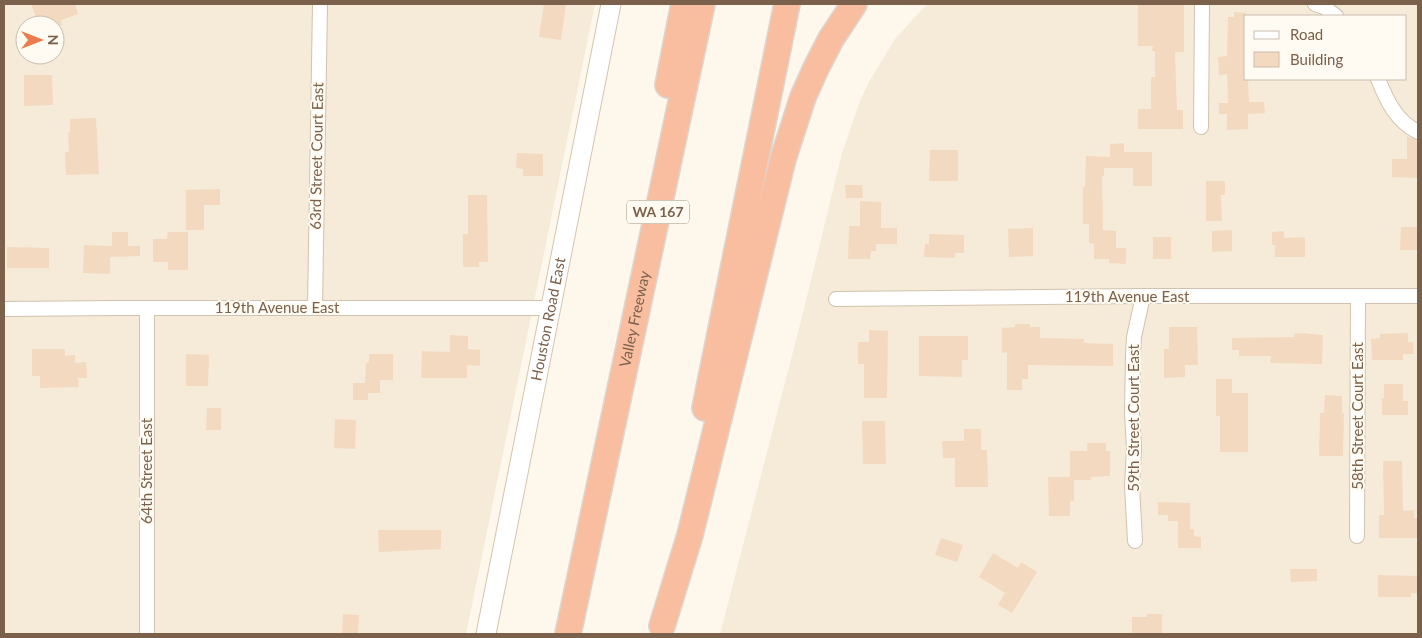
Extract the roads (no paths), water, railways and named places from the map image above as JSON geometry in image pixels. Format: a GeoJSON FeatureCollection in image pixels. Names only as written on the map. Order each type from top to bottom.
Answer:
{"type":"FeatureCollection","features":[{"type":"Feature","properties":{"kind":"highway"},"geometry":{"type":"LineString","coordinates":[[615,420],[659,129],[684,4]]}},
{"type":"Feature","properties":{"kind":"highway","name":"Valley Freeway"},"geometry":{"type":"LineString","coordinates":[[568,634],[702,4]]}},
{"type":"Feature","properties":{"kind":"highway"},"geometry":{"type":"LineString","coordinates":[[661,630],[787,4]]}},
{"type":"Feature","properties":{"kind":"highway"},"geometry":{"type":"LineString","coordinates":[[661,630],[690,535],[783,159],[803,97],[816,68],[854,4]]}},
{"type":"Feature","properties":{"kind":"street","name":"63rd Street Court East"},"geometry":{"type":"LineString","coordinates":[[315,308],[320,4]]}},
{"type":"Feature","properties":{"kind":"street","name":"Houston Road East"},"geometry":{"type":"LineString","coordinates":[[486,634],[611,4]]}},
{"type":"Feature","properties":{"kind":"street"},"geometry":{"type":"LineString","coordinates":[[1201,126],[1202,4]]}},
{"type":"Feature","properties":{"kind":"street"},"geometry":{"type":"LineString","coordinates":[[1315,4],[1324,7],[1335,15]]}},
{"type":"Feature","properties":{"kind":"street"},"geometry":{"type":"LineString","coordinates":[[1378,80],[1393,111],[1400,120],[1418,132]]}},
{"type":"Feature","properties":{"kind":"street","name":"59th Street Court East"},"geometry":{"type":"LineString","coordinates":[[1135,541],[1132,486],[1134,450],[1132,412],[1133,356],[1134,337],[1143,296]]}},
{"type":"Feature","properties":{"kind":"street","name":"58th Street Court East"},"geometry":{"type":"LineString","coordinates":[[1357,536],[1358,296]]}},
{"type":"Feature","properties":{"kind":"street","name":"119th Avenue East"},"geometry":{"type":"LineString","coordinates":[[836,299],[1418,296]]}},
{"type":"Feature","properties":{"kind":"street","name":"64th Street East"},"geometry":{"type":"LineString","coordinates":[[147,308],[147,634]]}},
{"type":"Feature","properties":{"kind":"street","name":"119th Avenue East"},"geometry":{"type":"LineString","coordinates":[[4,310],[550,308]]}}]}
